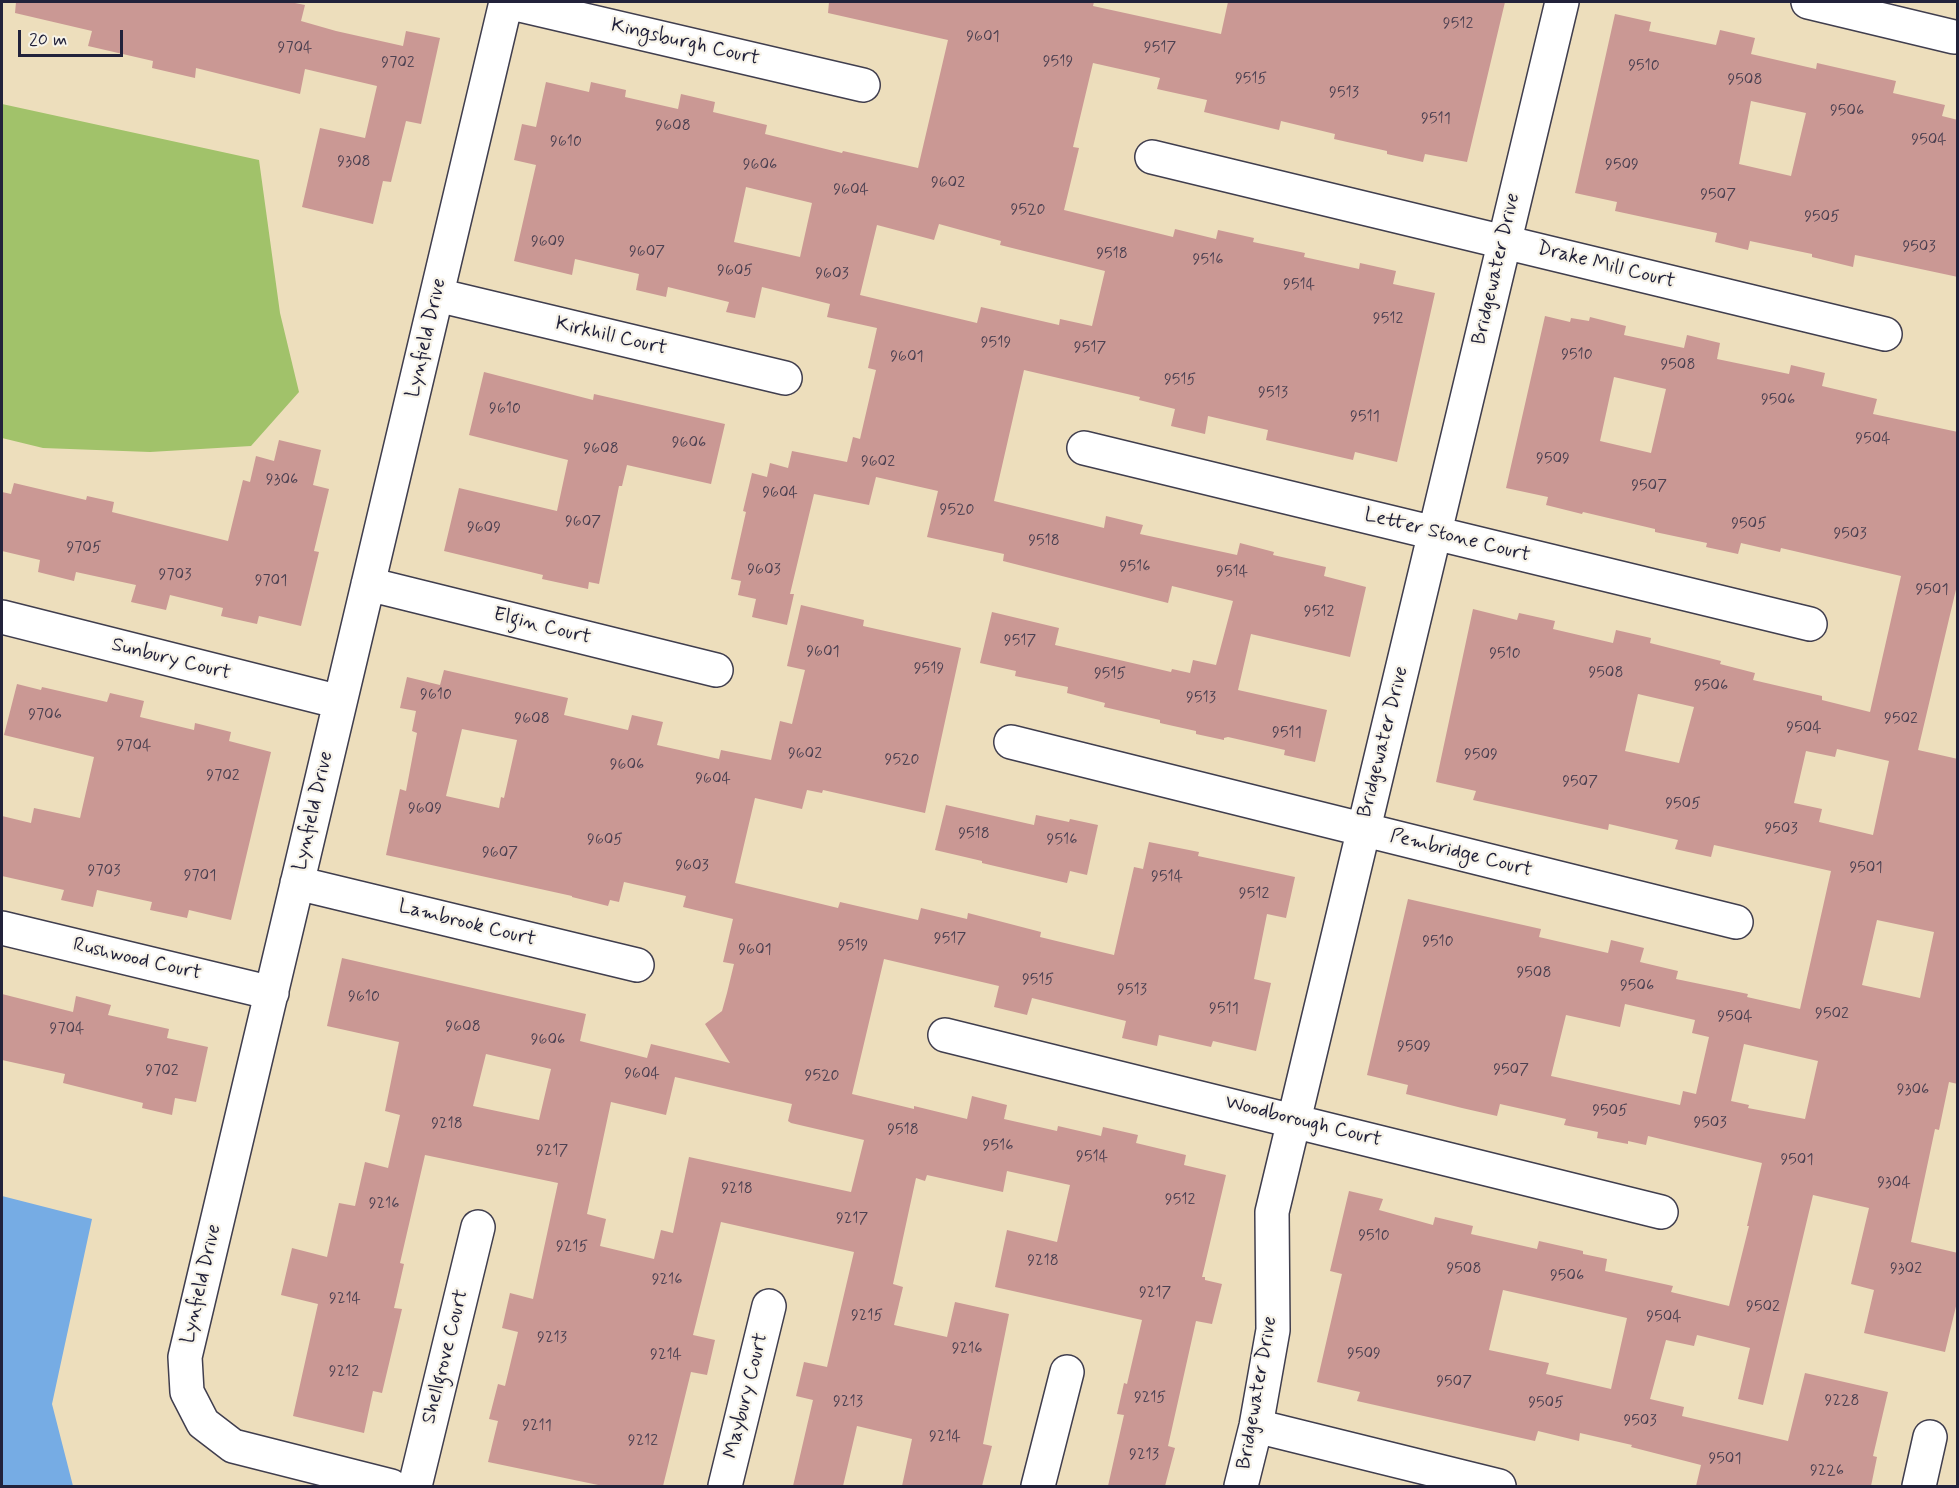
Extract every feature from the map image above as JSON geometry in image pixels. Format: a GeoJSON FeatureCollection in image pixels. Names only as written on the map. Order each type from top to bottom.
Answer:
{"type":"FeatureCollection","features":[{"type":"Feature","properties":{"kind":"street","name":"Kingsburgh Court"},"geometry":{"type":"LineString","coordinates":[[507,2],[863,85]]}},
{"type":"Feature","properties":{"kind":"street","name":"Lynfield Drive"},"geometry":{"type":"LineString","coordinates":[[392,1486],[233,1446],[202,1423],[187,1392],[185,1357],[507,2]]}},
{"type":"Feature","properties":{"kind":"street","name":"Bridgewater Drive"},"geometry":{"type":"LineString","coordinates":[[1241,1486],[1256,1426],[1273,1330],[1272,1212],[1562,2]]}},
{"type":"Feature","properties":{"kind":"street"},"geometry":{"type":"LineString","coordinates":[[1808,2],[1954,37]]}},
{"type":"Feature","properties":{"kind":"street","name":"Drake Mill Court"},"geometry":{"type":"LineString","coordinates":[[1152,157],[1885,334]]}},
{"type":"Feature","properties":{"kind":"street","name":"Kirkhill Court"},"geometry":{"type":"LineString","coordinates":[[437,295],[785,378]]}},
{"type":"Feature","properties":{"kind":"street","name":"Letter Stone Court"},"geometry":{"type":"LineString","coordinates":[[1084,448],[1810,624]]}},
{"type":"Feature","properties":{"kind":"street","name":"Elgin Court"},"geometry":{"type":"LineString","coordinates":[[368,584],[716,670]]}},
{"type":"Feature","properties":{"kind":"street","name":"Sunbury Court"},"geometry":{"type":"LineString","coordinates":[[2,617],[340,702]]}},
{"type":"Feature","properties":{"kind":"street","name":"Pembridge Court"},"geometry":{"type":"LineString","coordinates":[[1011,742],[1736,922]]}},
{"type":"Feature","properties":{"kind":"street","name":"Lambrook Court"},"geometry":{"type":"LineString","coordinates":[[297,883],[637,965]]}},
{"type":"Feature","properties":{"kind":"street","name":"Rushwood Court"},"geometry":{"type":"LineString","coordinates":[[2,928],[272,993]]}},
{"type":"Feature","properties":{"kind":"street","name":"Woodborough Court"},"geometry":{"type":"LineString","coordinates":[[945,1035],[1293,1119],[1661,1212]]}},
{"type":"Feature","properties":{"kind":"street","name":"Shellgrove Court"},"geometry":{"type":"LineString","coordinates":[[415,1486],[478,1227]]}},
{"type":"Feature","properties":{"kind":"street","name":"Maybury Court"},"geometry":{"type":"LineString","coordinates":[[725,1486],[769,1306]]}},
{"type":"Feature","properties":{"kind":"street"},"geometry":{"type":"LineString","coordinates":[[1038,1486],[1067,1372]]}},
{"type":"Feature","properties":{"kind":"street"},"geometry":{"type":"LineString","coordinates":[[1256,1426],[1500,1486]]}},
{"type":"Feature","properties":{"kind":"street"},"geometry":{"type":"LineString","coordinates":[[1919,1486],[1930,1437]]}},
{"type":"Feature","properties":{"kind":"green space"},"geometry":{"type":"Polygon","coordinates":[[[2,104],[259,160],[280,313],[299,392],[251,446],[150,452],[43,448],[2,438],[2,104]]]}},
{"type":"Feature","properties":{"kind":"water"},"geometry":{"type":"Polygon","coordinates":[[[2,1196],[92,1219],[52,1404],[73,1486],[2,1486],[2,1196]]]}},
{"type":"Feature","properties":{"kind":"building"},"geometry":{"type":"Polygon","coordinates":[[[16,2],[290,2],[305,5],[301,21],[336,31],[403,46],[406,31],[440,38],[421,124],[406,121],[391,182],[383,181],[373,224],[302,207],[320,128],[365,138],[377,86],[305,69],[300,94],[196,68],[195,78],[152,68],[153,61],[88,46],[92,31],[15,13],[16,2]]]}},
{"type":"Feature","properties":{"kind":"building"},"geometry":{"type":"Polygon","coordinates":[[[829,2],[1094,2],[1093,6],[1221,34],[1228,2],[1505,2],[1467,162],[1425,154],[1423,162],[1334,139],[1335,134],[1281,121],[1279,130],[1204,112],[1207,100],[1157,89],[1160,78],[1093,63],[1073,147],[1079,148],[1064,210],[1173,237],[1175,229],[1216,239],[1218,230],[1254,238],[1253,242],[1305,253],[1304,257],[1359,269],[1360,263],[1396,271],[1393,284],[1435,293],[1397,462],[1355,452],[1353,460],[1266,440],[1268,430],[1208,416],[1205,434],[1171,426],[1175,409],[1139,400],[1140,397],[1024,370],[994,501],[1104,528],[1106,516],[1143,525],[1140,534],[1237,555],[1240,543],[1274,552],[1273,555],[1326,567],[1324,576],[1366,587],[1350,657],[1251,634],[1238,690],[1327,710],[1315,762],[1284,755],[1285,750],[1228,737],[1224,740],[1196,734],[1196,731],[1160,723],[1160,720],[1104,707],[1105,703],[1067,693],[1068,687],[1015,676],[1016,671],[980,663],[992,612],[1059,628],[1055,645],[1171,672],[1172,669],[1190,673],[1193,660],[1216,665],[1233,601],[1172,586],[1168,603],[1003,561],[1004,554],[927,537],[938,491],[876,477],[869,505],[814,494],[790,594],[794,594],[787,625],[752,617],[756,599],[738,595],[741,581],[731,579],[752,473],[767,477],[770,463],[788,468],[792,451],[847,462],[853,437],[860,439],[876,370],[868,368],[877,328],[827,317],[830,304],[762,287],[755,318],[726,312],[729,302],[668,287],[666,297],[636,290],[639,274],[575,259],[572,275],[514,261],[536,165],[514,160],[522,124],[536,127],[546,82],[589,92],[591,82],[626,90],[625,97],[678,109],[681,94],[715,102],[713,112],[767,125],[765,134],[842,153],[843,151],[918,168],[948,40],[828,13],[829,2]],[[746,187],[734,242],[800,257],[812,203],[746,187]],[[939,224],[934,240],[877,225],[860,295],[977,323],[981,307],[1059,325],[1060,319],[1092,326],[1105,271],[1000,245],[1001,241],[939,224]]]}},
{"type":"Feature","properties":{"kind":"building"},"geometry":{"type":"Polygon","coordinates":[[[1615,14],[1651,22],[1649,31],[1716,45],[1720,30],[1755,38],[1751,54],[1816,69],[1817,63],[1896,81],[1893,93],[1945,105],[1942,116],[1958,120],[1958,277],[1855,255],[1853,267],[1812,257],[1812,254],[1750,241],[1748,250],[1715,242],[1717,233],[1615,211],[1617,202],[1575,193],[1615,14]],[[1751,101],[1739,164],[1791,176],[1806,113],[1751,101]]]}},
{"type":"Feature","properties":{"kind":"building"},"geometry":{"type":"Polygon","coordinates":[[[1545,316],[1570,322],[1571,318],[1589,321],[1590,317],[1626,326],[1624,335],[1684,348],[1687,335],[1720,343],[1717,359],[1789,374],[1791,365],[1825,373],[1822,386],[1877,399],[1873,414],[1958,432],[1958,581],[1918,750],[1958,759],[1958,1084],[1949,1082],[1939,1130],[1935,1129],[1911,1242],[1958,1253],[1958,1298],[1945,1352],[1864,1333],[1874,1290],[1851,1284],[1869,1208],[1813,1195],[1763,1405],[1738,1399],[1750,1348],[1697,1335],[1694,1346],[1666,1340],[1650,1399],[1684,1407],[1682,1416],[1788,1441],[1805,1373],[1888,1392],[1873,1456],[1877,1457],[1871,1486],[1696,1486],[1701,1465],[1631,1447],[1632,1445],[1580,1433],[1579,1441],[1538,1431],[1535,1441],[1357,1401],[1360,1392],[1317,1382],[1342,1274],[1330,1271],[1349,1191],[1383,1199],[1379,1210],[1433,1225],[1435,1217],[1473,1226],[1471,1234],[1537,1249],[1539,1241],[1583,1251],[1583,1254],[1607,1259],[1605,1271],[1673,1286],[1671,1292],[1729,1306],[1762,1163],[1648,1136],[1646,1145],[1597,1138],[1598,1132],[1564,1125],[1566,1119],[1500,1104],[1497,1116],[1406,1094],[1408,1085],[1367,1075],[1408,899],[1541,929],[1539,937],[1608,953],[1611,940],[1644,948],[1640,962],[1678,971],[1676,979],[1748,994],[1747,997],[1800,1009],[1831,871],[1714,845],[1711,857],[1675,849],[1678,840],[1609,824],[1608,830],[1473,800],[1476,791],[1436,782],[1473,609],[1517,620],[1519,613],[1555,621],[1553,629],[1613,643],[1616,630],[1651,638],[1650,643],[1721,661],[1720,664],[1755,673],[1753,680],[1822,696],[1822,700],[1870,712],[1901,576],[1781,548],[1780,552],[1741,543],[1738,554],[1706,547],[1707,543],[1655,532],[1655,529],[1546,505],[1548,497],[1506,488],[1545,316]],[[1614,377],[1600,441],[1651,453],[1666,389],[1614,377]],[[1638,694],[1625,751],[1679,763],[1694,707],[1638,694]],[[1837,749],[1835,757],[1806,751],[1794,803],[1822,809],[1819,822],[1873,835],[1889,761],[1837,749]],[[1877,920],[1862,985],[1920,998],[1934,932],[1877,920]],[[1625,1004],[1620,1027],[1566,1015],[1551,1076],[1680,1105],[1683,1091],[1696,1094],[1709,1037],[1692,1033],[1695,1020],[1625,1004]],[[1744,1044],[1731,1101],[1749,1105],[1748,1108],[1805,1119],[1818,1061],[1744,1044]],[[1503,1290],[1489,1350],[1549,1363],[1546,1374],[1611,1389],[1627,1318],[1503,1290]]]}},
{"type":"Feature","properties":{"kind":"building"},"geometry":{"type":"Polygon","coordinates":[[[484,372],[593,400],[594,394],[725,424],[711,484],[627,465],[622,486],[619,486],[599,584],[589,582],[588,589],[542,579],[543,575],[444,551],[459,488],[557,511],[568,460],[469,435],[484,372]]]}},
{"type":"Feature","properties":{"kind":"building"},"geometry":{"type":"Polygon","coordinates":[[[279,440],[321,450],[313,485],[329,489],[314,551],[319,552],[301,626],[259,616],[257,624],[221,616],[223,608],[170,595],[166,610],[131,602],[136,585],[76,572],[74,581],[38,572],[40,560],[2,551],[2,492],[11,494],[14,483],[86,500],[87,496],[114,502],[112,512],[228,541],[243,480],[250,482],[256,456],[274,461],[279,440]]]}},
{"type":"Feature","properties":{"kind":"building"},"geometry":{"type":"Polygon","coordinates":[[[801,605],[864,620],[863,626],[961,648],[925,813],[823,790],[822,793],[807,790],[802,809],[755,798],[735,883],[838,908],[840,902],[918,920],[921,908],[967,919],[968,913],[1041,932],[1040,937],[1114,955],[1134,867],[1143,869],[1149,842],[1199,852],[1198,856],[1295,877],[1286,918],[1267,914],[1254,979],[1271,983],[1256,1051],[1213,1041],[1211,1047],[1159,1035],[1157,1046],[1122,1038],[1126,1021],[1032,998],[1027,1015],[994,1007],[999,986],[884,959],[852,1094],[967,1119],[972,1096],[1007,1105],[1004,1119],[1057,1131],[1058,1126],[1101,1136],[1103,1127],[1138,1135],[1136,1143],[1186,1155],[1184,1165],[1226,1175],[1202,1277],[1205,1277],[1205,1280],[1222,1284],[1212,1324],[1196,1321],[1168,1446],[1175,1448],[1165,1486],[1108,1486],[1124,1415],[1117,1414],[1124,1383],[1127,1384],[1142,1320],[995,1287],[1007,1230],[1057,1242],[1070,1185],[1007,1171],[1003,1192],[927,1175],[925,1181],[916,1178],[893,1284],[903,1287],[894,1325],[947,1337],[955,1302],[1009,1314],[983,1444],[992,1446],[982,1486],[902,1486],[912,1439],[857,1426],[843,1486],[793,1486],[813,1400],[796,1396],[804,1362],[827,1367],[854,1252],[721,1222],[693,1335],[715,1340],[707,1375],[691,1372],[663,1486],[603,1486],[488,1462],[498,1421],[489,1419],[498,1384],[505,1386],[518,1332],[502,1328],[510,1293],[533,1299],[558,1183],[425,1155],[400,1263],[404,1264],[394,1308],[402,1309],[382,1393],[373,1391],[364,1433],[293,1416],[318,1304],[281,1295],[292,1248],[327,1257],[339,1203],[355,1206],[365,1162],[388,1168],[400,1115],[385,1111],[399,1042],[327,1026],[342,958],[586,1014],[580,1041],[647,1058],[651,1044],[730,1063],[705,1024],[722,1011],[727,993],[734,964],[723,962],[733,919],[683,907],[686,896],[624,882],[619,902],[610,900],[608,906],[386,855],[400,789],[406,791],[417,733],[412,731],[416,711],[400,708],[407,677],[440,685],[444,670],[568,698],[564,715],[628,730],[632,715],[663,722],[657,745],[719,759],[721,750],[771,760],[780,721],[792,724],[805,670],[787,666],[801,605]],[[462,729],[446,796],[499,808],[501,797],[504,798],[517,740],[462,729]],[[486,1054],[473,1106],[539,1120],[551,1069],[486,1054]],[[675,1077],[666,1115],[611,1102],[587,1214],[606,1219],[600,1246],[654,1259],[661,1230],[673,1233],[689,1157],[851,1192],[864,1140],[791,1123],[788,1121],[792,1104],[675,1077]]]}},
{"type":"Feature","properties":{"kind":"building"},"geometry":{"type":"Polygon","coordinates":[[[17,684],[41,690],[42,687],[107,702],[110,693],[144,701],[140,717],[194,730],[195,723],[231,732],[229,741],[271,752],[231,920],[189,910],[187,918],[150,910],[152,902],[97,890],[93,907],[61,900],[64,890],[2,876],[2,816],[31,823],[34,808],[80,818],[94,757],[4,735],[17,684]]]}},
{"type":"Feature","properties":{"kind":"building"},"geometry":{"type":"Polygon","coordinates":[[[946,805],[1034,825],[1036,815],[1098,825],[1087,875],[1070,871],[1067,883],[935,850],[946,805]]]}},
{"type":"Feature","properties":{"kind":"building"},"geometry":{"type":"Polygon","coordinates":[[[2,994],[73,1012],[76,996],[111,1005],[108,1015],[169,1029],[167,1038],[208,1047],[196,1102],[175,1098],[172,1115],[142,1108],[143,1103],[63,1083],[65,1074],[2,1060],[2,994]]]}}]}
